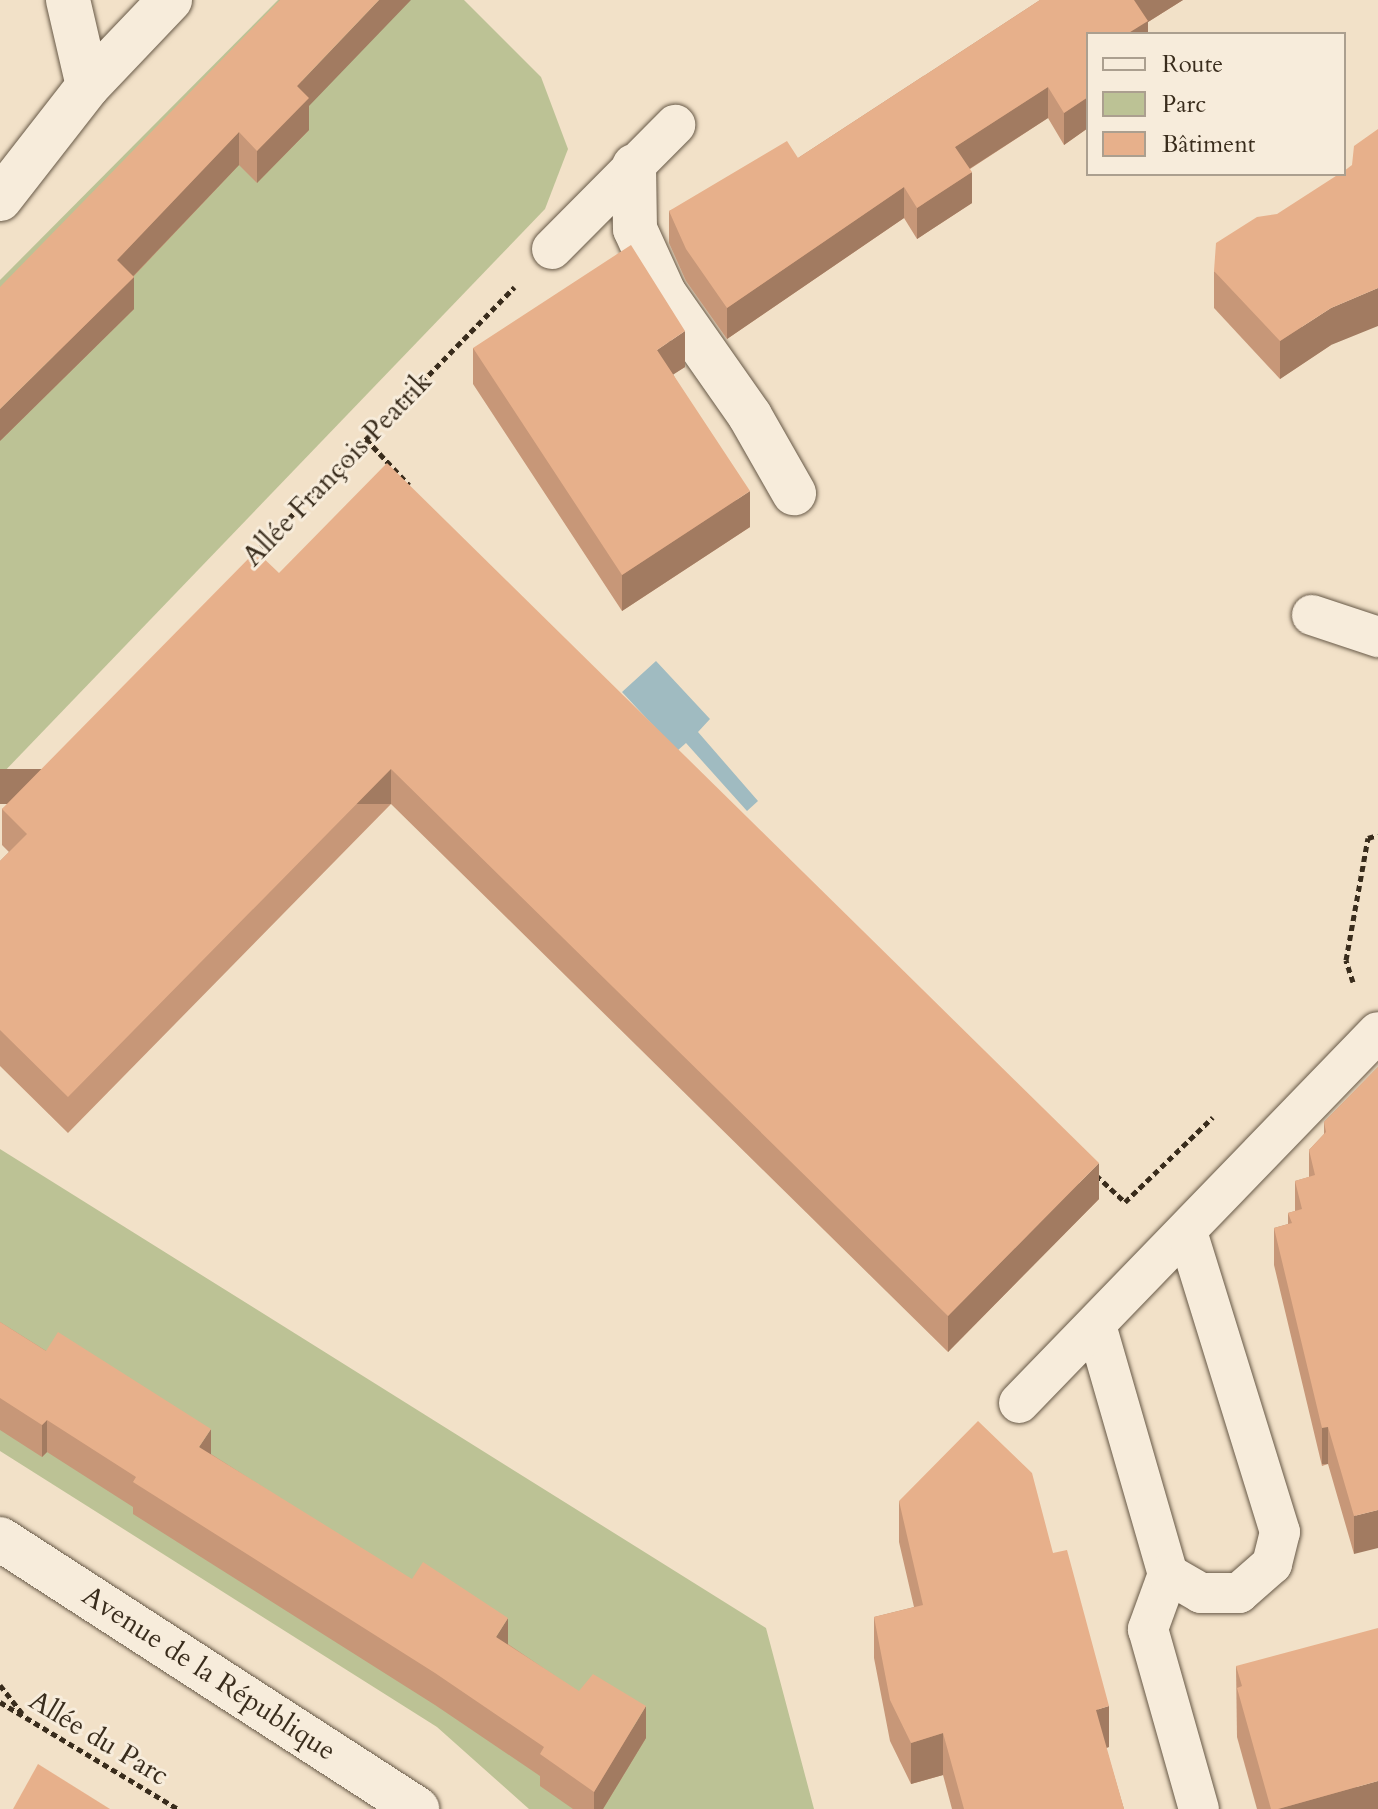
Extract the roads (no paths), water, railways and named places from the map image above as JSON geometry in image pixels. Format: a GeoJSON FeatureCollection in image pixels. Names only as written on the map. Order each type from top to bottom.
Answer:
{"type":"FeatureCollection","features":[{"type":"Feature","properties":{"kind":"street"},"geometry":{"type":"LineString","coordinates":[[68,0],[88,86]]}},
{"type":"Feature","properties":{"kind":"street"},"geometry":{"type":"LineString","coordinates":[[0,199],[88,86],[170,0]]}},
{"type":"Feature","properties":{"kind":"street"},"geometry":{"type":"LineString","coordinates":[[634,166],[635,229],[664,293],[750,416],[794,493]]}},
{"type":"Feature","properties":{"kind":"street","name":"Avenue de la République"},"geometry":{"type":"LineString","coordinates":[[0,1539],[417,1809]]}},
{"type":"Feature","properties":{"kind":"lane"},"geometry":{"type":"LineString","coordinates":[[552,249],[675,125]]}},
{"type":"Feature","properties":{"kind":"lane"},"geometry":{"type":"LineString","coordinates":[[1312,615],[1378,637]]}},
{"type":"Feature","properties":{"kind":"lane"},"geometry":{"type":"LineString","coordinates":[[1019,1403],[1378,1032]]}},
{"type":"Feature","properties":{"kind":"lane"},"geometry":{"type":"LineString","coordinates":[[1168,1574],[1201,1593],[1239,1593],[1272,1564],[1280,1532],[1187,1231]]}},
{"type":"Feature","properties":{"kind":"lane"},"geometry":{"type":"LineString","coordinates":[[1096,1325],[1168,1574],[1148,1629],[1199,1809]]}},
{"type":"Feature","properties":{"kind":"water"},"geometry":{"type":"Polygon","coordinates":[[[656,661],[710,719],[698,732],[758,801],[747,811],[686,743],[677,751],[622,692],[656,661]]]}}]}
